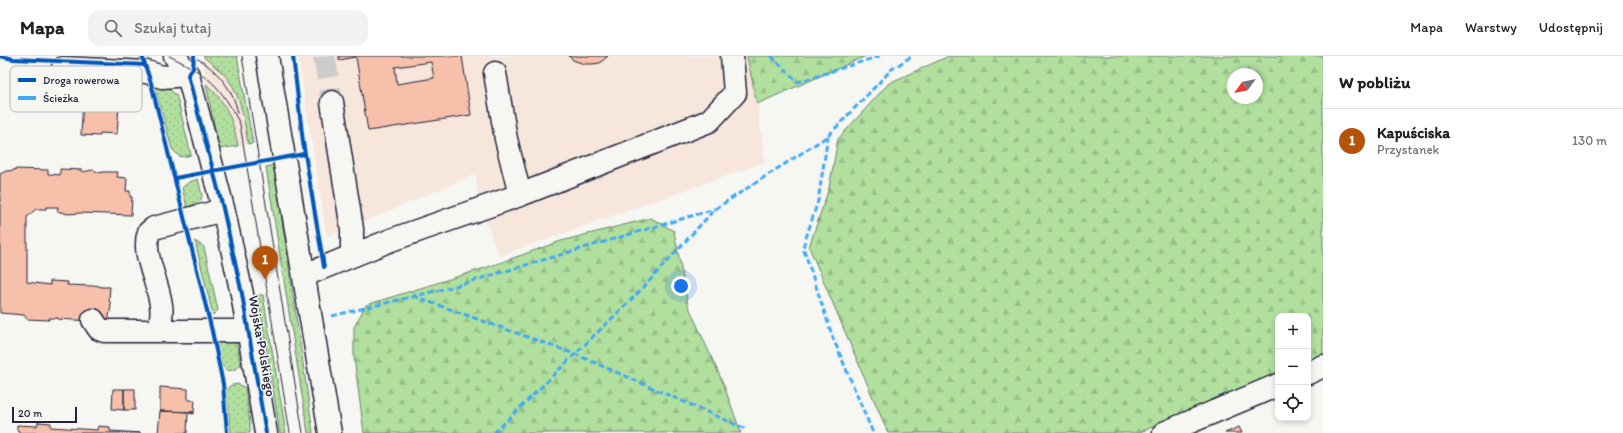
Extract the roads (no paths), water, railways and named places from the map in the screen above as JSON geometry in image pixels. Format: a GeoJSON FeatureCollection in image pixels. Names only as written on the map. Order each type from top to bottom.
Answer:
{"type":"FeatureCollection","features":[{"type":"Feature","properties":{"kind":"street","name":"Wojska Polskiego"},"geometry":{"type":"LineString","coordinates":[[175,56],[191,66],[249,331],[266,433]]}},
{"type":"Feature","properties":{"kind":"street"},"geometry":{"type":"LineString","coordinates":[[267,56],[305,275],[330,433]]}},
{"type":"Feature","properties":{"kind":"street"},"geometry":{"type":"LineString","coordinates":[[305,275],[352,255],[520,195],[709,121],[735,93],[732,56]]}},
{"type":"Feature","properties":{"kind":"street"},"geometry":{"type":"LineString","coordinates":[[142,84],[151,83],[162,76],[191,66]]}},
{"type":"Feature","properties":{"kind":"street"},"geometry":{"type":"LineString","coordinates":[[142,72],[162,76]]}},
{"type":"Feature","properties":{"kind":"street"},"geometry":{"type":"LineString","coordinates":[[495,73],[507,147],[520,195]]}},
{"type":"Feature","properties":{"kind":"street"},"geometry":{"type":"LineString","coordinates":[[332,102],[352,229],[352,255]]}},
{"type":"Feature","properties":{"kind":"street"},"geometry":{"type":"LineString","coordinates":[[156,331],[160,325],[162,311],[146,244],[149,232],[154,228],[223,210]]}},
{"type":"Feature","properties":{"kind":"street"},"geometry":{"type":"LineString","coordinates":[[93,320],[99,329],[104,331],[249,331]]}},
{"type":"Feature","properties":{"kind":"street"},"geometry":{"type":"LineString","coordinates":[[1311,372],[1323,366]]}},
{"type":"Feature","properties":{"kind":"street"},"geometry":{"type":"LineString","coordinates":[[1164,433],[1275,386]]}},
{"type":"Feature","properties":{"kind":"tunnel"},"geometry":{"type":"LineString","coordinates":[[324,56],[332,102]]}},
{"type":"Feature","properties":{"kind":"tram line"},"geometry":{"type":"LineString","coordinates":[[169,56],[194,69],[212,82],[226,100],[240,124],[290,433]]}},
{"type":"Feature","properties":{"kind":"tram line"},"geometry":{"type":"LineString","coordinates":[[192,56],[208,66],[222,79],[232,95],[238,113]]}},
{"type":"Feature","properties":{"kind":"tram line"},"geometry":{"type":"LineString","coordinates":[[242,56],[303,433]]}},
{"type":"Feature","properties":{"kind":"place","name":"Kapuściska"},"geometry":{"type":"Point","coordinates":[265,279]}}]}
